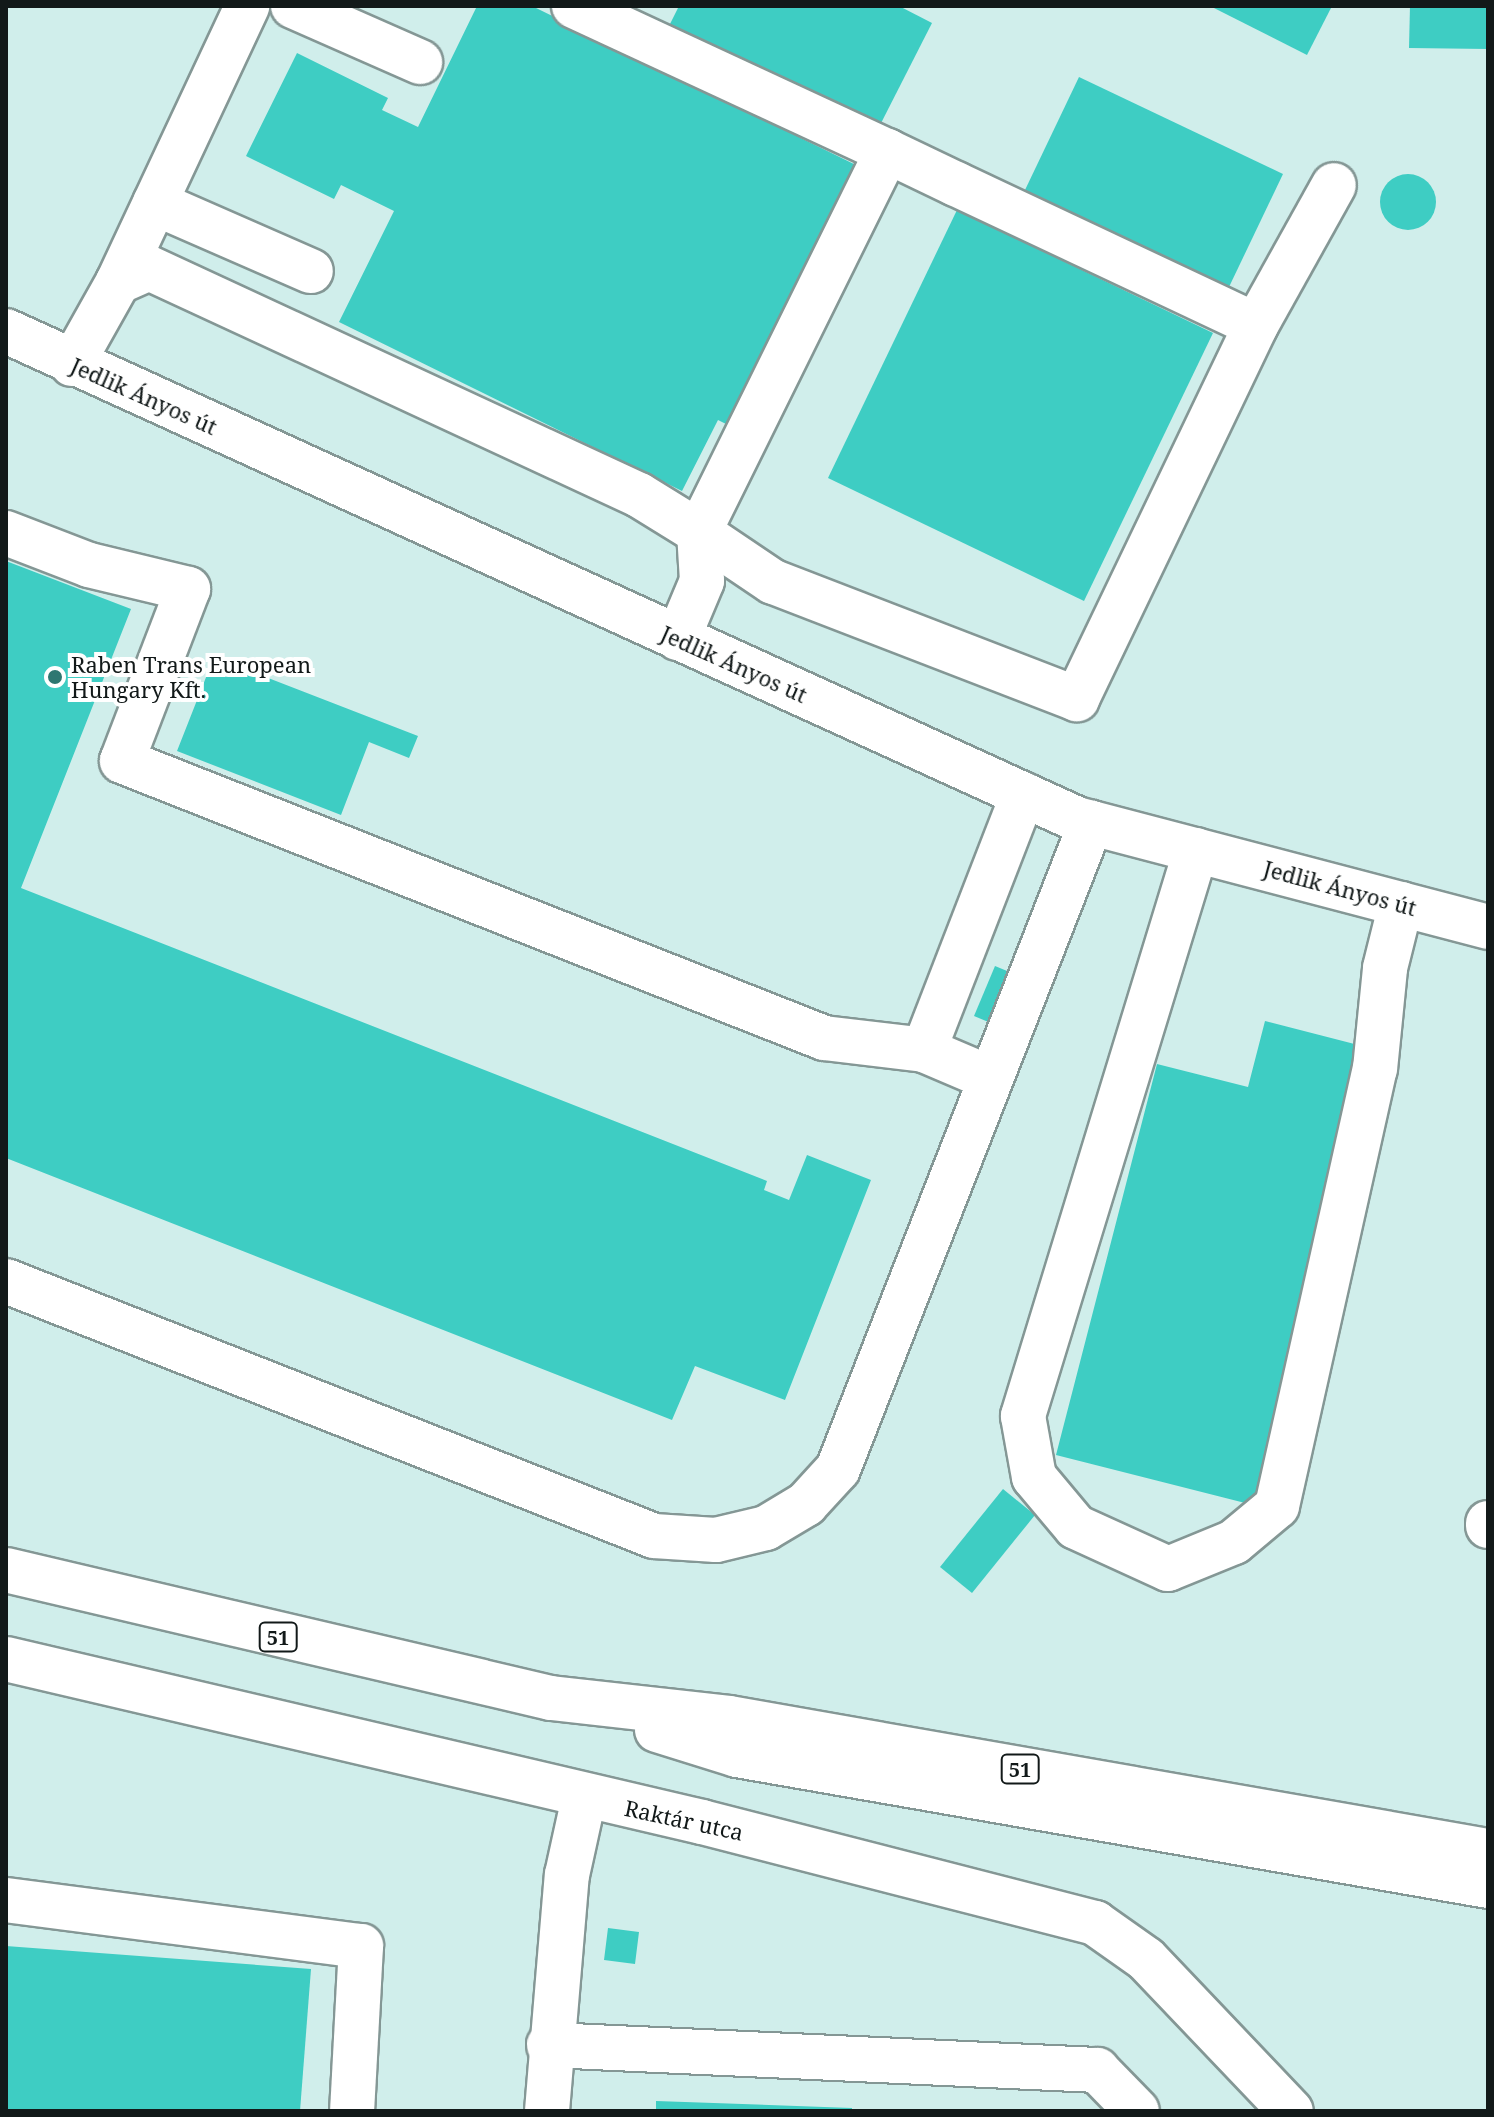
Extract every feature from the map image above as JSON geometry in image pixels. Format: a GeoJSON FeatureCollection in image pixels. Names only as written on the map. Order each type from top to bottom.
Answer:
{"type":"FeatureCollection","features":[{"type":"Feature","properties":{"kind":"street"},"geometry":{"type":"LineString","coordinates":[[72,364],[118,282],[247,6]]}},
{"type":"Feature","properties":{"kind":"street"},"geometry":{"type":"LineString","coordinates":[[293,6],[420,62]]}},
{"type":"Feature","properties":{"kind":"street"},"geometry":{"type":"LineString","coordinates":[[574,6],[1256,325]]}},
{"type":"Feature","properties":{"kind":"street"},"geometry":{"type":"LineString","coordinates":[[678,638],[702,581],[699,532],[887,151]]}},
{"type":"Feature","properties":{"kind":"street"},"geometry":{"type":"LineString","coordinates":[[118,282],[149,268],[639,495],[773,582],[1077,699],[1256,325],[1334,185]]}},
{"type":"Feature","properties":{"kind":"street"},"geometry":{"type":"LineString","coordinates":[[155,203],[311,271]]}},
{"type":"Feature","properties":{"kind":"street","name":"Jedlik Ányos út"},"geometry":{"type":"LineString","coordinates":[[6,331],[72,364],[1091,823],[1488,927]]}},
{"type":"Feature","properties":{"kind":"street"},"geometry":{"type":"LineString","coordinates":[[6,533],[89,565],[188,589],[122,761],[824,1038],[924,1050],[990,1078]]}},
{"type":"Feature","properties":{"kind":"street"},"geometry":{"type":"LineString","coordinates":[[924,1050],[1023,795]]}},
{"type":"Feature","properties":{"kind":"street"},"geometry":{"type":"LineString","coordinates":[[6,1281],[654,1536],[716,1540],[766,1528],[806,1504],[838,1469],[1091,823]]}},
{"type":"Feature","properties":{"kind":"street"},"geometry":{"type":"LineString","coordinates":[[1196,850],[1023,1416],[1034,1477],[1076,1527],[1168,1569],[1234,1542],[1277,1506],[1375,1069],[1385,968],[1401,904]]}},
{"type":"Feature","properties":{"kind":"street","name":"51"},"geometry":{"type":"LineString","coordinates":[[6,1570],[551,1698],[737,1755],[1488,1886]]}},
{"type":"Feature","properties":{"kind":"street","name":"Raktár utca"},"geometry":{"type":"LineString","coordinates":[[6,1659],[1095,1923],[1146,1959],[1291,2111]]}},
{"type":"Feature","properties":{"kind":"street","name":"51"},"geometry":{"type":"LineString","coordinates":[[551,1698],[729,1718],[1488,1851]]}},
{"type":"Feature","properties":{"kind":"street"},"geometry":{"type":"LineString","coordinates":[[547,2111],[549,2045],[584,1798]]}},
{"type":"Feature","properties":{"kind":"street"},"geometry":{"type":"LineString","coordinates":[[6,1900],[361,1946],[352,2111]]}},
{"type":"Feature","properties":{"kind":"street"},"geometry":{"type":"LineString","coordinates":[[549,2045],[1097,2070],[1137,2111]]}},
{"type":"Feature","properties":{"kind":"shaded area"},"geometry":{"type":"Polygon","coordinates":[[[6,6],[1488,6],[1488,2111],[6,2111],[6,6]]]}},
{"type":"Feature","properties":{"kind":"building"},"geometry":{"type":"Polygon","coordinates":[[[477,6],[532,6],[862,168],[734,428],[718,420],[682,491],[339,322],[394,211],[341,185],[334,199],[246,156],[297,53],[388,98],[382,110],[418,127],[477,6]]]}},
{"type":"Feature","properties":{"kind":"building"},"geometry":{"type":"Polygon","coordinates":[[[679,6],[899,6],[932,23],[877,131],[669,26],[679,6]]]}},
{"type":"Feature","properties":{"kind":"building"},"geometry":{"type":"Polygon","coordinates":[[[1210,6],[1332,6],[1307,55],[1210,6]]]}},
{"type":"Feature","properties":{"kind":"building"},"geometry":{"type":"Polygon","coordinates":[[[1410,6],[1488,6],[1488,49],[1409,48],[1410,6]]]}},
{"type":"Feature","properties":{"kind":"building"},"geometry":{"type":"Polygon","coordinates":[[[1079,77],[1283,174],[1229,287],[1025,190],[1079,77]]]}},
{"type":"Feature","properties":{"kind":"building"},"geometry":{"type":"Polygon","coordinates":[[[1408,174],[1428,182],[1436,202],[1428,222],[1408,230],[1388,222],[1380,202],[1388,182],[1408,174]]]}},
{"type":"Feature","properties":{"kind":"building"},"geometry":{"type":"Polygon","coordinates":[[[957,210],[1213,333],[1084,601],[828,478],[957,210]]]}},
{"type":"Feature","properties":{"kind":"building"},"geometry":{"type":"Polygon","coordinates":[[[6,561],[131,609],[21,888],[767,1181],[764,1190],[789,1200],[807,1155],[871,1180],[785,1400],[695,1366],[672,1420],[6,1158],[6,561]]]}},
{"type":"Feature","properties":{"kind":"building"},"geometry":{"type":"Polygon","coordinates":[[[214,657],[418,736],[409,758],[369,742],[341,815],[177,751],[214,657]]]}},
{"type":"Feature","properties":{"kind":"building"},"geometry":{"type":"Polygon","coordinates":[[[995,966],[1019,976],[998,1026],[974,1016],[995,966]]]}},
{"type":"Feature","properties":{"kind":"building"},"geometry":{"type":"Polygon","coordinates":[[[1265,1021],[1370,1048],[1253,1505],[1056,1455],[1157,1064],[1248,1087],[1265,1021]]]}},
{"type":"Feature","properties":{"kind":"building"},"geometry":{"type":"Polygon","coordinates":[[[1003,1489],[1035,1515],[972,1593],[940,1567],[1003,1489]]]}},
{"type":"Feature","properties":{"kind":"building"},"geometry":{"type":"Polygon","coordinates":[[[608,1928],[639,1932],[635,1964],[604,1960],[608,1928]]]}},
{"type":"Feature","properties":{"kind":"building"},"geometry":{"type":"Polygon","coordinates":[[[6,1946],[311,1969],[300,2111],[6,2111],[6,1946]]]}},
{"type":"Feature","properties":{"kind":"building"},"geometry":{"type":"Polygon","coordinates":[[[656,2101],[852,2108],[852,2111],[656,2111],[656,2101]]]}},
{"type":"Feature","properties":{"kind":"place","name":"Raben Trans European Hungary Kft."},"geometry":{"type":"Point","coordinates":[55,677]}}]}
